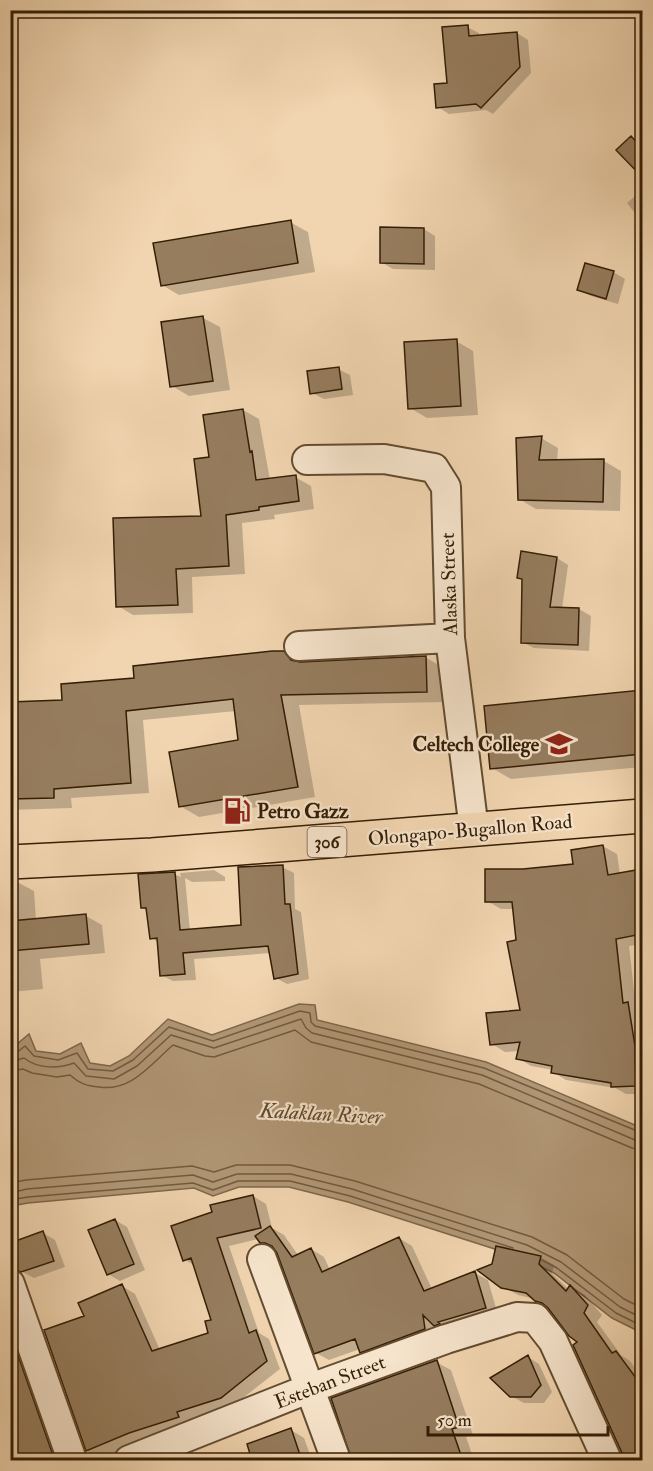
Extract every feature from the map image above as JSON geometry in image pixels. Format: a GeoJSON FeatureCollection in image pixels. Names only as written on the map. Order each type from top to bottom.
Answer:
{"type":"FeatureCollection","features":[{"type":"Feature","properties":{"kind":"main road","name":"Olongapo-Bugallon Road"},"geometry":{"type":"LineString","coordinates":[[10,862],[152,855],[642,816]]}},
{"type":"Feature","properties":{"kind":"street","name":"Alaska Street"},"geometry":{"type":"LineString","coordinates":[[307,460],[384,459],[435,468],[446,487],[450,638],[474,830]]}},
{"type":"Feature","properties":{"kind":"street"},"geometry":{"type":"LineString","coordinates":[[299,646],[450,638]]}},
{"type":"Feature","properties":{"kind":"street"},"geometry":{"type":"LineString","coordinates":[[262,1259],[336,1461]]}},
{"type":"Feature","properties":{"kind":"street"},"geometry":{"type":"LineString","coordinates":[[10,1284],[72,1461]]}},
{"type":"Feature","properties":{"kind":"street","name":"Esteban Street"},"geometry":{"type":"LineString","coordinates":[[129,1461],[308,1389],[446,1339],[517,1317],[535,1318],[554,1341],[607,1461]]}},
{"type":"Feature","properties":{"kind":"water","name":"Kalaklan River"},"geometry":{"type":"Polygon","coordinates":[[[299,1004],[315,1005],[317,1020],[486,1062],[642,1128],[642,1333],[612,1318],[554,1273],[523,1258],[348,1202],[289,1187],[239,1187],[213,1196],[194,1188],[11,1206],[10,1050],[29,1034],[36,1051],[60,1054],[81,1043],[90,1063],[110,1066],[129,1056],[168,1019],[212,1035],[299,1004]]]}},
{"type":"Feature","properties":{"kind":"building"},"geometry":{"type":"Polygon","coordinates":[[[468,25],[469,36],[517,32],[520,67],[481,108],[476,104],[436,108],[434,84],[447,83],[442,27],[468,25]]]}},
{"type":"Feature","properties":{"kind":"building"},"geometry":{"type":"Polygon","coordinates":[[[631,136],[642,148],[642,177],[616,150],[631,136]]]}},
{"type":"Feature","properties":{"kind":"building"},"geometry":{"type":"Polygon","coordinates":[[[291,220],[298,263],[161,286],[153,243],[291,220]]]}},
{"type":"Feature","properties":{"kind":"building"},"geometry":{"type":"Polygon","coordinates":[[[380,227],[424,228],[424,264],[380,263],[380,227]]]}},
{"type":"Feature","properties":{"kind":"building"},"geometry":{"type":"Polygon","coordinates":[[[585,263],[614,271],[606,299],[577,290],[585,263]]]}},
{"type":"Feature","properties":{"kind":"building"},"geometry":{"type":"Polygon","coordinates":[[[203,316],[213,381],[170,387],[161,322],[203,316]]]}},
{"type":"Feature","properties":{"kind":"building"},"geometry":{"type":"Polygon","coordinates":[[[457,339],[461,406],[408,409],[404,342],[457,339]]]}},
{"type":"Feature","properties":{"kind":"building"},"geometry":{"type":"Polygon","coordinates":[[[339,367],[342,389],[310,394],[307,371],[339,367]]]}},
{"type":"Feature","properties":{"kind":"building"},"geometry":{"type":"Polygon","coordinates":[[[243,409],[256,480],[296,475],[299,501],[226,515],[229,566],[176,569],[178,605],[116,607],[113,518],[201,516],[194,459],[209,457],[203,415],[243,409]]]}},
{"type":"Feature","properties":{"kind":"building"},"geometry":{"type":"Polygon","coordinates":[[[542,436],[539,460],[604,459],[603,502],[518,500],[516,438],[542,436]]]}},
{"type":"Feature","properties":{"kind":"building"},"geometry":{"type":"Polygon","coordinates":[[[521,551],[557,557],[550,607],[579,608],[578,645],[521,643],[522,579],[517,578],[521,551]]]}},
{"type":"Feature","properties":{"kind":"building"},"geometry":{"type":"Polygon","coordinates":[[[284,651],[291,660],[300,662],[426,656],[427,692],[281,695],[298,787],[179,807],[169,752],[238,740],[233,699],[126,711],[131,783],[54,789],[54,798],[10,799],[10,702],[62,700],[61,684],[134,678],[133,666],[284,651]]]}},
{"type":"Feature","properties":{"kind":"building"},"geometry":{"type":"Polygon","coordinates":[[[642,690],[642,754],[490,769],[484,706],[642,690]]]}},
{"type":"Feature","properties":{"kind":"building"},"geometry":{"type":"Polygon","coordinates":[[[603,845],[608,875],[642,869],[642,934],[616,939],[623,1003],[628,1002],[635,1046],[636,1086],[611,1087],[611,1083],[551,1073],[552,1066],[516,1059],[520,1042],[490,1045],[486,1013],[520,1010],[507,942],[516,940],[512,902],[485,902],[485,869],[523,869],[573,864],[571,850],[603,845]]]}},
{"type":"Feature","properties":{"kind":"building"},"geometry":{"type":"Polygon","coordinates":[[[283,865],[285,904],[290,904],[298,974],[274,979],[268,946],[183,953],[185,974],[160,976],[157,938],[150,939],[146,908],[141,908],[138,874],[175,872],[180,930],[241,925],[238,867],[283,865]]]}},
{"type":"Feature","properties":{"kind":"building"},"geometry":{"type":"Polygon","coordinates":[[[86,914],[89,944],[10,951],[10,921],[86,914]]]}},
{"type":"Feature","properties":{"kind":"building"},"geometry":{"type":"Polygon","coordinates":[[[253,1195],[261,1228],[217,1238],[249,1333],[256,1330],[267,1361],[221,1398],[177,1412],[179,1417],[129,1433],[86,1451],[44,1330],[84,1316],[78,1303],[122,1284],[152,1351],[208,1333],[205,1321],[211,1320],[191,1258],[183,1261],[171,1226],[212,1212],[210,1205],[253,1195]]]}},
{"type":"Feature","properties":{"kind":"building"},"geometry":{"type":"Polygon","coordinates":[[[115,1219],[134,1264],[107,1275],[88,1230],[115,1219]]]}},
{"type":"Feature","properties":{"kind":"building"},"geometry":{"type":"Polygon","coordinates":[[[270,1226],[292,1257],[311,1248],[322,1272],[399,1237],[424,1291],[475,1271],[486,1308],[438,1322],[440,1324],[434,1326],[423,1315],[425,1329],[360,1353],[355,1339],[314,1354],[277,1253],[272,1246],[260,1243],[255,1236],[270,1226]]]}},
{"type":"Feature","properties":{"kind":"building"},"geometry":{"type":"Polygon","coordinates":[[[43,1231],[54,1261],[21,1272],[10,1268],[10,1243],[43,1231]]]}},
{"type":"Feature","properties":{"kind":"building"},"geometry":{"type":"Polygon","coordinates":[[[496,1246],[541,1256],[539,1264],[566,1291],[570,1285],[588,1305],[584,1313],[612,1353],[616,1351],[642,1386],[642,1461],[623,1461],[622,1453],[573,1345],[577,1342],[569,1336],[548,1308],[526,1293],[501,1288],[477,1270],[492,1264],[496,1246]]]}},
{"type":"Feature","properties":{"kind":"building"},"geometry":{"type":"Polygon","coordinates":[[[13,1341],[55,1461],[10,1461],[10,1342],[13,1341]]]}},
{"type":"Feature","properties":{"kind":"building"},"geometry":{"type":"Polygon","coordinates":[[[528,1355],[541,1385],[531,1397],[510,1397],[490,1378],[528,1355]]]}},
{"type":"Feature","properties":{"kind":"building"},"geometry":{"type":"Polygon","coordinates":[[[437,1360],[459,1427],[452,1429],[463,1461],[352,1461],[331,1398],[437,1360]]]}},
{"type":"Feature","properties":{"kind":"building"},"geometry":{"type":"Polygon","coordinates":[[[291,1428],[302,1461],[252,1461],[247,1444],[291,1428]]]}},
{"type":"Feature","properties":{"kind":"place","name":"Celtech College"},"geometry":{"type":"Point","coordinates":[559,744]}},
{"type":"Feature","properties":{"kind":"place","name":"Petro Gazz"},"geometry":{"type":"Point","coordinates":[237,811]}}]}
